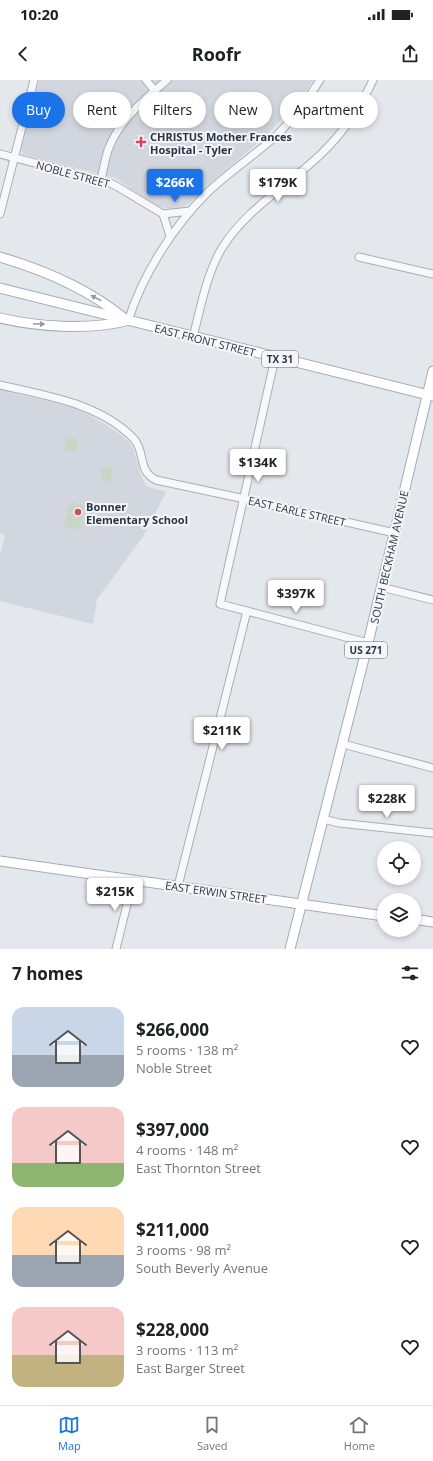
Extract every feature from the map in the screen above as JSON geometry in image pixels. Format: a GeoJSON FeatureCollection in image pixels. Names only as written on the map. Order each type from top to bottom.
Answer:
{"type":"FeatureCollection","features":[{"type":"Feature","properties":{"kind":"main road"},"geometry":{"type":"LineString","coordinates":[[0,257],[32,267],[101,300],[128,321]]}},
{"type":"Feature","properties":{"kind":"main road","name":"EAST FRONT STREET"},"geometry":{"type":"LineString","coordinates":[[0,288],[430,396]]}},
{"type":"Feature","properties":{"kind":"main road"},"geometry":{"type":"LineString","coordinates":[[0,318],[25,323],[84,326],[110,325],[128,321]]}},
{"type":"Feature","properties":{"kind":"main road","name":"SOUTH BECKHAM AVENUE"},"geometry":{"type":"LineString","coordinates":[[301,904],[343,744],[381,587],[430,396],[433,371]]}},
{"type":"Feature","properties":{"kind":"main road","name":"EAST ERWIN STREET"},"geometry":{"type":"LineString","coordinates":[[0,861],[377,915]]}},
{"type":"Feature","properties":{"kind":"main road","name":"US 271"},"geometry":{"type":"LineString","coordinates":[[290,949],[301,904]]}},
{"type":"Feature","properties":{"kind":"main road"},"geometry":{"type":"LineString","coordinates":[[421,921],[433,922]]}},
{"type":"Feature","properties":{"kind":"street"},"geometry":{"type":"LineString","coordinates":[[0,214],[34,80]]}},
{"type":"Feature","properties":{"kind":"street"},"geometry":{"type":"LineString","coordinates":[[146,80],[155,91]]}},
{"type":"Feature","properties":{"kind":"street"},"geometry":{"type":"LineString","coordinates":[[101,180],[109,149],[116,133],[128,116],[167,80]]}},
{"type":"Feature","properties":{"kind":"street"},"geometry":{"type":"LineString","coordinates":[[128,321],[133,305],[154,263],[170,236],[190,211],[208,193],[284,128],[320,80]]}},
{"type":"Feature","properties":{"kind":"street"},"geometry":{"type":"LineString","coordinates":[[193,337],[208,279],[223,248],[253,212],[331,144],[355,112],[372,80]]}},
{"type":"Feature","properties":{"kind":"street","name":"NOBLE STREET"},"geometry":{"type":"LineString","coordinates":[[0,154],[101,180],[118,187],[163,214]]}},
{"type":"Feature","properties":{"kind":"street"},"geometry":{"type":"LineString","coordinates":[[170,236],[163,214],[190,211]]}},
{"type":"Feature","properties":{"kind":"street"},"geometry":{"type":"LineString","coordinates":[[359,257],[433,274]]}},
{"type":"Feature","properties":{"kind":"street"},"geometry":{"type":"LineString","coordinates":[[276,358],[220,604],[368,642]]}},
{"type":"Feature","properties":{"kind":"street","name":"EAST EARLE STREET"},"geometry":{"type":"LineString","coordinates":[[0,385],[72,403],[97,413],[121,428],[134,440],[140,448],[147,475],[156,480],[245,498],[395,533]]}},
{"type":"Feature","properties":{"kind":"street"},"geometry":{"type":"LineString","coordinates":[[381,587],[433,600]]}},
{"type":"Feature","properties":{"kind":"street"},"geometry":{"type":"LineString","coordinates":[[178,886],[247,611]]}},
{"type":"Feature","properties":{"kind":"street"},"geometry":{"type":"LineString","coordinates":[[343,744],[433,768]]}},
{"type":"Feature","properties":{"kind":"street"},"geometry":{"type":"LineString","coordinates":[[323,819],[339,823],[433,833]]}},
{"type":"Feature","properties":{"kind":"street"},"geometry":{"type":"LineString","coordinates":[[116,949],[133,880]]}},
{"type":"Feature","properties":{"kind":"shaded area","name":"CHRISTUS Mother Frances Hospital - Tyler"},"geometry":{"type":"Polygon","coordinates":[[[39,80],[314,80],[305,92],[280,92],[280,121],[267,135],[187,205],[173,209],[155,206],[116,178],[23,155],[21,149],[26,128],[65,128],[65,92],[36,92],[39,80]]]}},
{"type":"Feature","properties":{"kind":"shaded area","name":"Bonner Elementary School"},"geometry":{"type":"Polygon","coordinates":[[[0,390],[72,407],[92,416],[120,434],[130,443],[146,486],[166,492],[143,537],[97,599],[93,624],[0,601],[0,555],[5,535],[0,533],[0,390]]]}},
{"type":"Feature","properties":{"kind":"green space"},"geometry":{"type":"Polygon","coordinates":[[[67,436],[78,441],[75,451],[73,452],[64,450],[67,436]]]}},
{"type":"Feature","properties":{"kind":"green space"},"geometry":{"type":"Polygon","coordinates":[[[111,467],[112,477],[109,482],[105,483],[102,479],[101,468],[111,467]]]}},
{"type":"Feature","properties":{"kind":"green space"},"geometry":{"type":"Polygon","coordinates":[[[70,502],[85,506],[79,530],[64,526],[70,502]]]}},
{"type":"Feature","properties":{"kind":"place","name":"CHRISTUS Mother Frances Hospital - Tyler"},"geometry":{"type":"Point","coordinates":[141,142]}},
{"type":"Feature","properties":{"kind":"place","name":"Bonner Elementary School"},"geometry":{"type":"Point","coordinates":[78,512]}}]}
